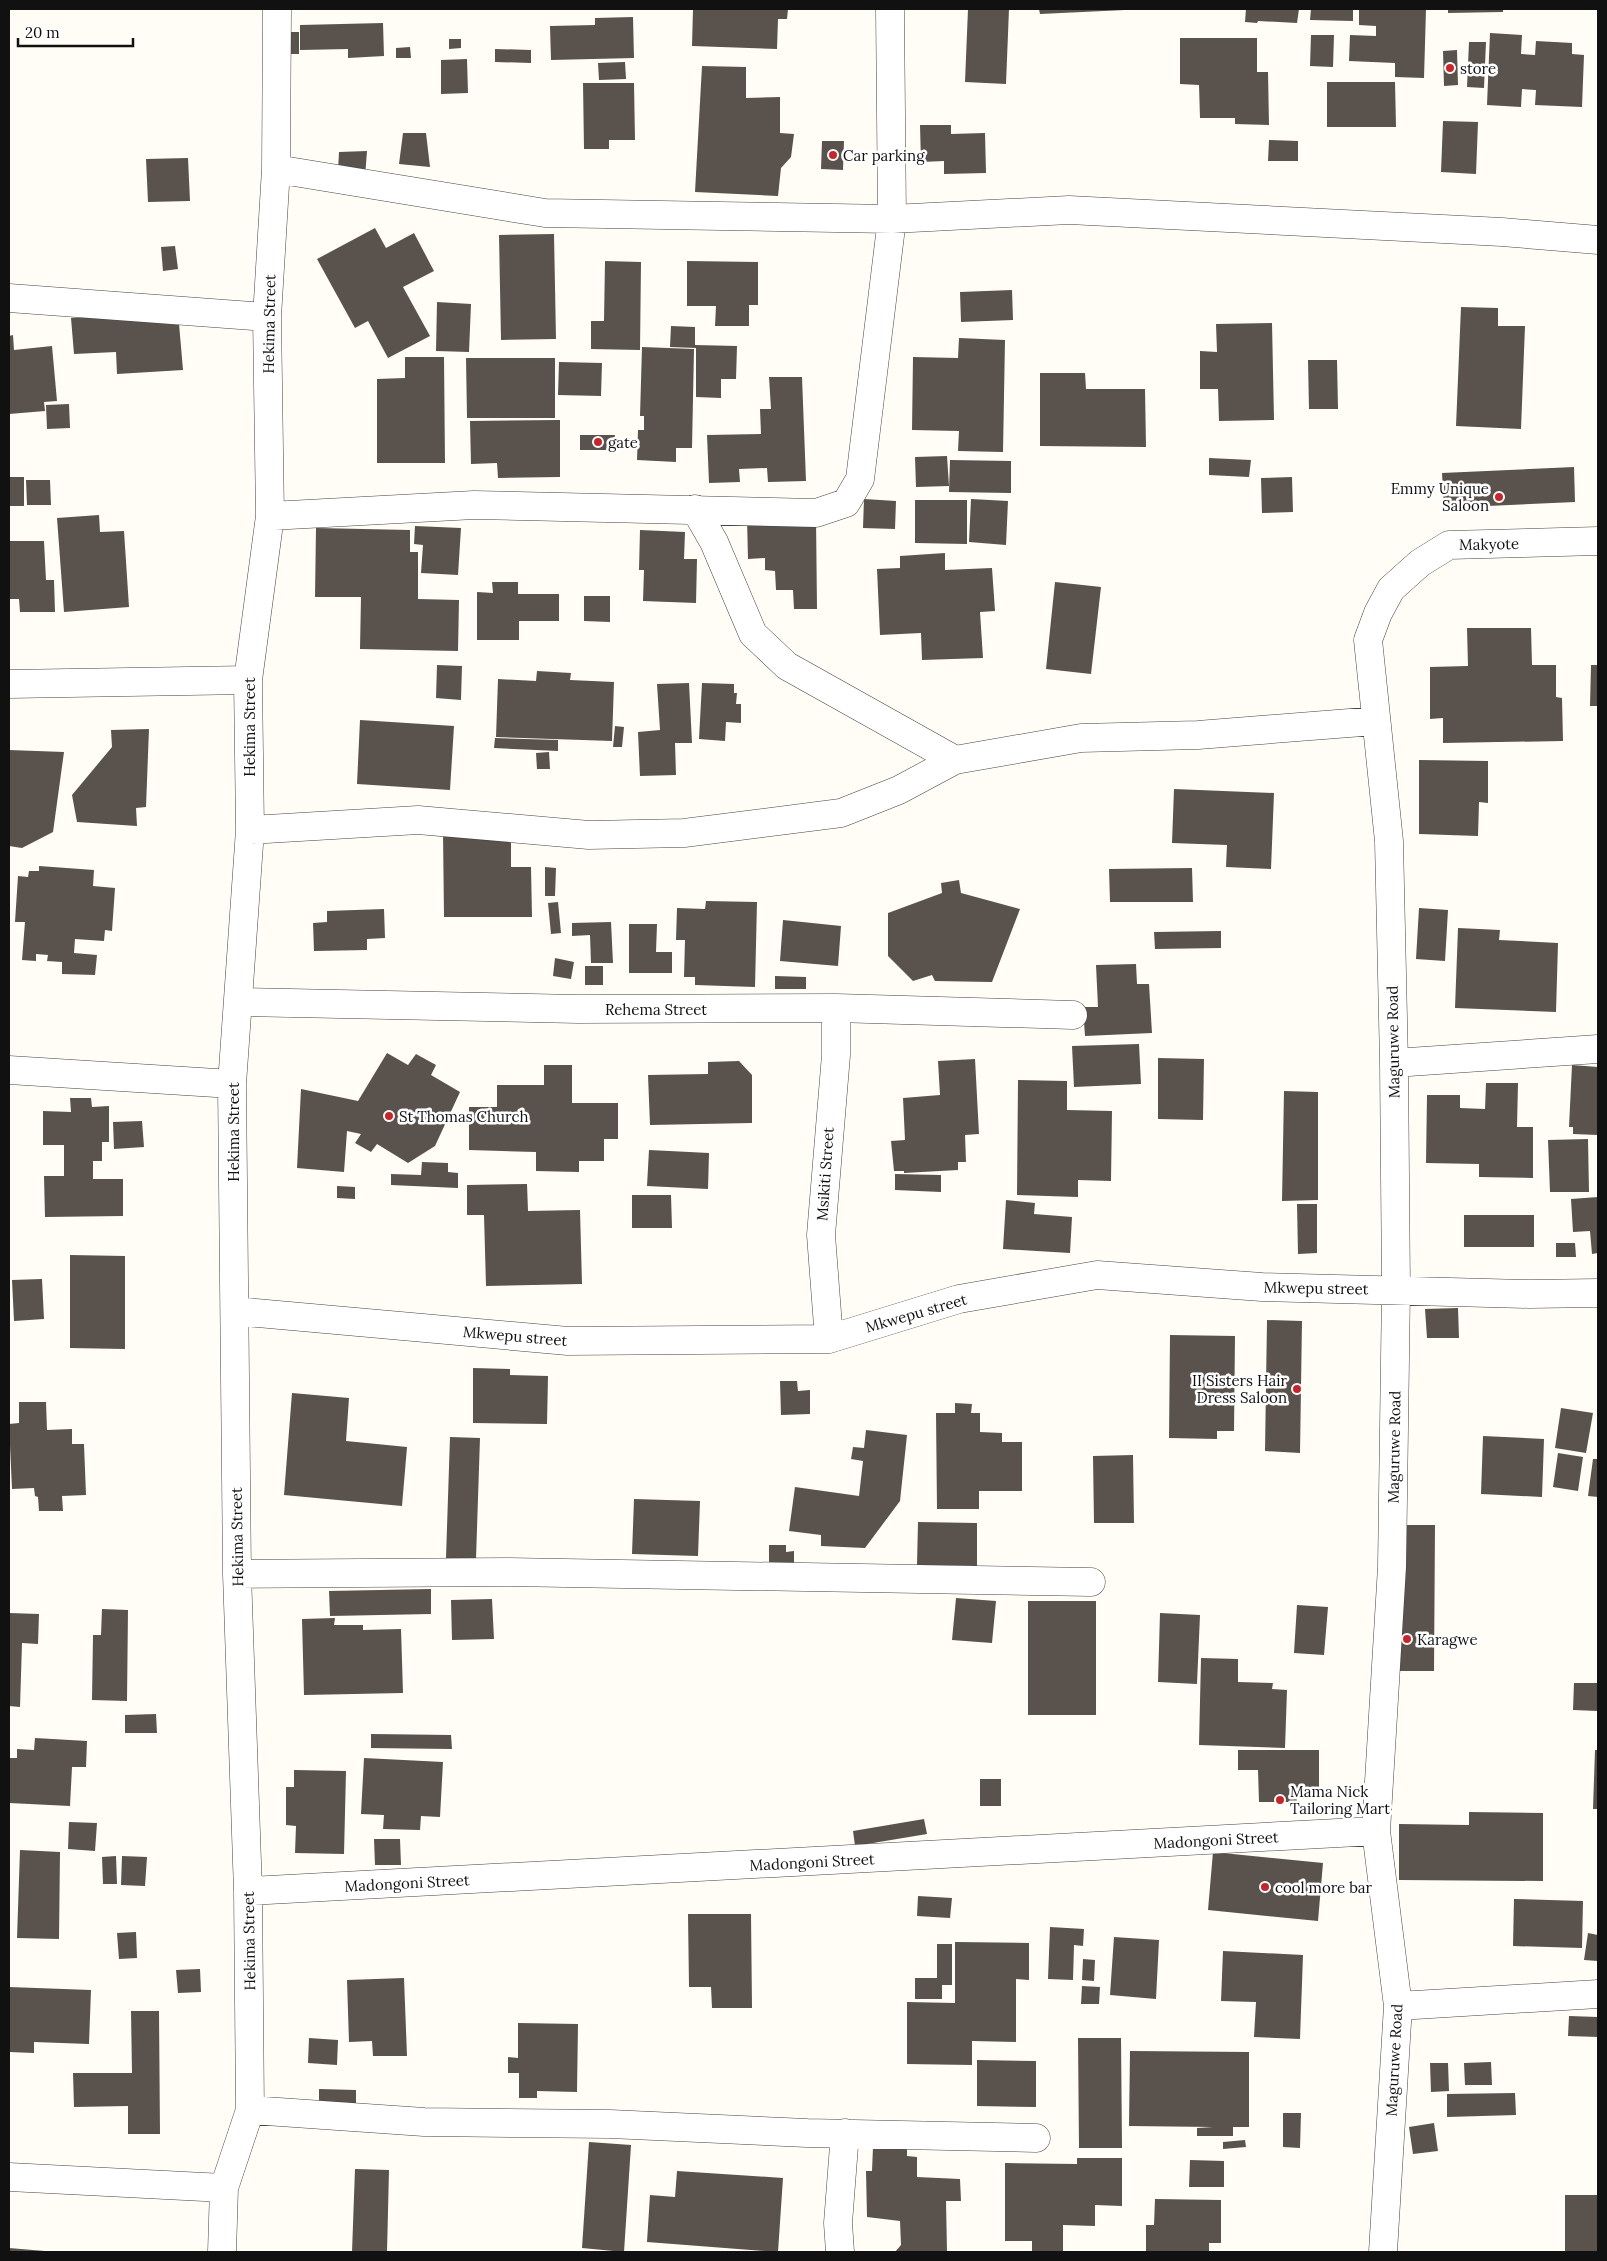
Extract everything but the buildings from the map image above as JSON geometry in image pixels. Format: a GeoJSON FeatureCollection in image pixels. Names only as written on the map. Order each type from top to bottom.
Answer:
{"type":"FeatureCollection","features":[{"type":"Feature","properties":{"kind":"street","name":"Hekima Street"},"geometry":{"type":"LineString","coordinates":[[222,2252],[224,2188],[250,2110],[248,1891],[237,1574],[232,1084],[250,830],[248,680],[270,516],[267,318],[276,169],[276,9]]}},
{"type":"Feature","properties":{"kind":"street"},"geometry":{"type":"LineString","coordinates":[[270,516],[474,505],[816,513],[846,503],[860,479],[892,219],[890,9]]}},
{"type":"Feature","properties":{"kind":"street"},"geometry":{"type":"LineString","coordinates":[[276,169],[545,213],[892,219],[1069,210],[1492,231],[1598,240]]}},
{"type":"Feature","properties":{"kind":"street"},"geometry":{"type":"LineString","coordinates":[[9,298],[267,318]]}},
{"type":"Feature","properties":{"kind":"street"},"geometry":{"type":"LineString","coordinates":[[695,509],[714,542],[753,634],[780,660],[811,681],[955,760]]}},
{"type":"Feature","properties":{"kind":"street","name":"Makyote"},"geometry":{"type":"LineString","coordinates":[[1368,640],[1378,613],[1391,590],[1420,563],[1449,545],[1598,541]]}},
{"type":"Feature","properties":{"kind":"street","name":"Maguruwe Road"},"geometry":{"type":"LineString","coordinates":[[1368,640],[1389,841],[1394,1062],[1396,1289],[1392,1567],[1376,1831],[1398,2006],[1383,2252]]}},
{"type":"Feature","properties":{"kind":"street"},"geometry":{"type":"LineString","coordinates":[[9,684],[248,680]]}},
{"type":"Feature","properties":{"kind":"street"},"geometry":{"type":"LineString","coordinates":[[250,830],[418,820],[589,835],[684,833],[841,813],[899,790],[955,760],[1081,738],[1198,735],[1375,721]]}},
{"type":"Feature","properties":{"kind":"street","name":"Rehema Street"},"geometry":{"type":"LineString","coordinates":[[239,1002],[578,1009],[836,1008],[1073,1016]]}},
{"type":"Feature","properties":{"kind":"street","name":"Msikiti Street"},"geometry":{"type":"LineString","coordinates":[[829,1339],[821,1235],[836,1054],[836,1008]]}},
{"type":"Feature","properties":{"kind":"street"},"geometry":{"type":"LineString","coordinates":[[1394,1062],[1598,1049]]}},
{"type":"Feature","properties":{"kind":"street"},"geometry":{"type":"LineString","coordinates":[[9,1070],[232,1084]]}},
{"type":"Feature","properties":{"kind":"street","name":"Mkwepu street"},"geometry":{"type":"LineString","coordinates":[[235,1311],[568,1341],[829,1339],[959,1299],[1096,1275],[1262,1287],[1396,1289],[1528,1294],[1598,1293]]}},
{"type":"Feature","properties":{"kind":"street"},"geometry":{"type":"LineString","coordinates":[[237,1574],[508,1572],[1091,1582]]}},
{"type":"Feature","properties":{"kind":"street","name":"Madongoni Street"},"geometry":{"type":"LineString","coordinates":[[248,1891],[1376,1831]]}},
{"type":"Feature","properties":{"kind":"street"},"geometry":{"type":"LineString","coordinates":[[1398,2006],[1598,1994]]}},
{"type":"Feature","properties":{"kind":"street"},"geometry":{"type":"LineString","coordinates":[[250,2110],[424,2122],[610,2124],[1036,2138]]}},
{"type":"Feature","properties":{"kind":"street"},"geometry":{"type":"LineString","coordinates":[[840,2252],[838,2223],[845,2133]]}},
{"type":"Feature","properties":{"kind":"street"},"geometry":{"type":"LineString","coordinates":[[9,2177],[224,2188]]}},
{"type":"Feature","properties":{"kind":"place","name":"store"},"geometry":{"type":"Point","coordinates":[1450,68]}},
{"type":"Feature","properties":{"kind":"place","name":"Car parking"},"geometry":{"type":"Point","coordinates":[833,155]}},
{"type":"Feature","properties":{"kind":"place","name":"gate"},"geometry":{"type":"Point","coordinates":[598,442]}},
{"type":"Feature","properties":{"kind":"place","name":"Emmy Unique Saloon"},"geometry":{"type":"Point","coordinates":[1499,497]}},
{"type":"Feature","properties":{"kind":"place","name":"St Thomas Church"},"geometry":{"type":"Point","coordinates":[389,1116]}},
{"type":"Feature","properties":{"kind":"place","name":"II Sisters Hair Dress Saloon"},"geometry":{"type":"Point","coordinates":[1297,1389]}},
{"type":"Feature","properties":{"kind":"place","name":"Karagwe"},"geometry":{"type":"Point","coordinates":[1407,1639]}},
{"type":"Feature","properties":{"kind":"place","name":"Mama Nick Tailoring Mart"},"geometry":{"type":"Point","coordinates":[1280,1800]}},
{"type":"Feature","properties":{"kind":"place","name":"cool more bar"},"geometry":{"type":"Point","coordinates":[1265,1887]}}]}
